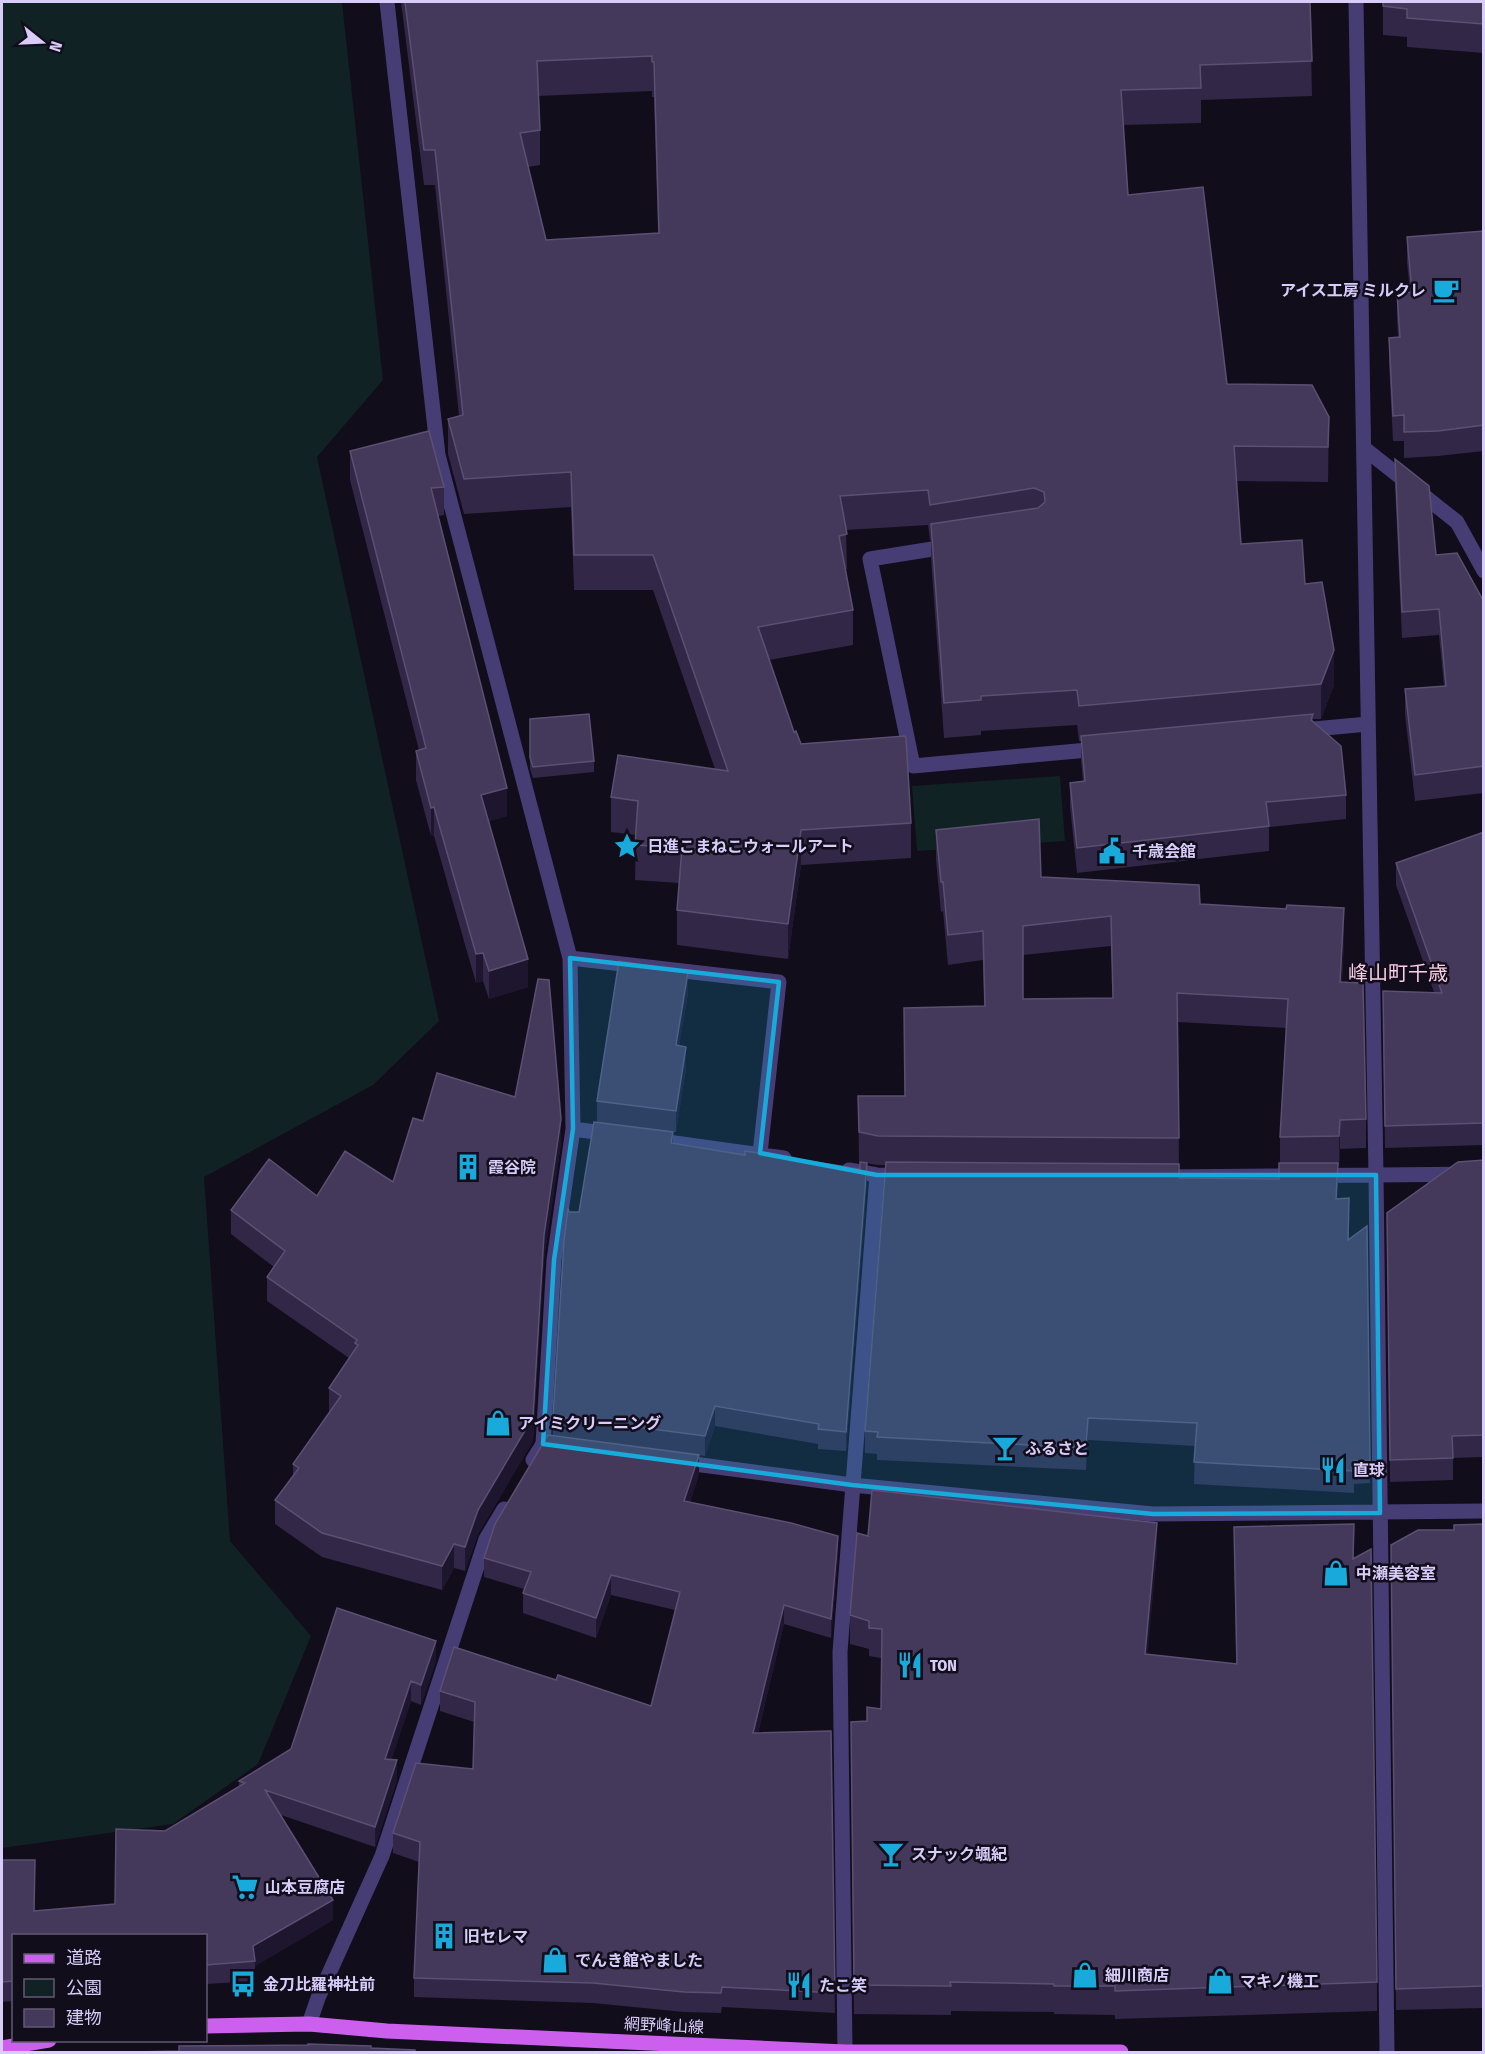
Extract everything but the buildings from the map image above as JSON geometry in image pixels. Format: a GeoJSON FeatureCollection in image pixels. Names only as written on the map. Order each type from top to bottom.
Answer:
{"type":"FeatureCollection","features":[{"type":"Feature","properties":{"kind":"main road","name":"網野峰山線"},"geometry":{"type":"LineString","coordinates":[[207,2026],[309,2024],[387,2031],[851,2052],[1120,2052]]}},
{"type":"Feature","properties":{"kind":"main road"},"geometry":{"type":"LineString","coordinates":[[2,2048],[37,2042]]}},
{"type":"Feature","properties":{"kind":"street"},"geometry":{"type":"LineString","coordinates":[[387,2],[438,455],[570,958],[573,1129],[554,1260],[548,1445],[526,1473]]}},
{"type":"Feature","properties":{"kind":"street"},"geometry":{"type":"LineString","coordinates":[[1356,2],[1376,1175],[1387,2052]]}},
{"type":"Feature","properties":{"kind":"street"},"geometry":{"type":"LineString","coordinates":[[1365,449],[1457,522],[1484,572]]}},
{"type":"Feature","properties":{"kind":"street"},"geometry":{"type":"LineString","coordinates":[[965,544],[870,559],[913,766],[1112,747]]}},
{"type":"Feature","properties":{"kind":"street"},"geometry":{"type":"LineString","coordinates":[[1287,731],[1368,724]]}},
{"type":"Feature","properties":{"kind":"street"},"geometry":{"type":"LineString","coordinates":[[570,958],[779,982],[760,1154]]}},
{"type":"Feature","properties":{"kind":"street"},"geometry":{"type":"LineString","coordinates":[[573,1129],[795,1160]]}},
{"type":"Feature","properties":{"kind":"street"},"geometry":{"type":"LineString","coordinates":[[830,1167],[877,1175],[924,1176]]}},
{"type":"Feature","properties":{"kind":"street"},"geometry":{"type":"LineString","coordinates":[[1145,1177],[1484,1174]]}},
{"type":"Feature","properties":{"kind":"street"},"geometry":{"type":"LineString","coordinates":[[851,2052],[840,1652],[877,1175]]}},
{"type":"Feature","properties":{"kind":"street"},"geometry":{"type":"LineString","coordinates":[[669,1461],[852,1485],[1153,1514],[1484,1511]]}},
{"type":"Feature","properties":{"kind":"street"},"geometry":{"type":"LineString","coordinates":[[309,2024],[318,1998],[382,1856],[486,1539],[514,1492]]}},
{"type":"Feature","properties":{"kind":"highlighted area"},"geometry":{"type":"Polygon","coordinates":[[[570,958],[779,982],[760,1153],[877,1175],[1376,1175],[1380,1513],[1153,1514],[852,1485],[543,1444],[554,1260],[573,1129],[570,958]]]}},
{"type":"Feature","properties":{"kind":"green space"},"geometry":{"type":"Polygon","coordinates":[[[2,2],[342,2],[383,380],[317,457],[439,1021],[373,1085],[204,1177],[230,1541],[311,1636],[258,1764],[173,1824],[2,1848],[2,2]]]}},
{"type":"Feature","properties":{"kind":"green space"},"geometry":{"type":"Polygon","coordinates":[[[1060,776],[1065,841],[917,851],[912,786],[1060,776]]]}},
{"type":"Feature","properties":{"kind":"place","name":"アイス工房 ミルクレ"},"geometry":{"type":"Point","coordinates":[1446,290]}},
{"type":"Feature","properties":{"kind":"place","name":"日進こまねこウォールアート"},"geometry":{"type":"Point","coordinates":[627,846]}},
{"type":"Feature","properties":{"kind":"place","name":"千歳会館"},"geometry":{"type":"Point","coordinates":[1112,851]}},
{"type":"Feature","properties":{"kind":"place","name":"霞谷院"},"geometry":{"type":"Point","coordinates":[468,1167]}},
{"type":"Feature","properties":{"kind":"place","name":"アイミクリーニング"},"geometry":{"type":"Point","coordinates":[498,1423]}},
{"type":"Feature","properties":{"kind":"place","name":"ふるさと"},"geometry":{"type":"Point","coordinates":[1005,1448]}},
{"type":"Feature","properties":{"kind":"place","name":"直球"},"geometry":{"type":"Point","coordinates":[1333,1470]}},
{"type":"Feature","properties":{"kind":"place","name":"中瀬美容室"},"geometry":{"type":"Point","coordinates":[1336,1573]}},
{"type":"Feature","properties":{"kind":"place","name":"TON"},"geometry":{"type":"Point","coordinates":[910,1665]}},
{"type":"Feature","properties":{"kind":"place","name":"スナック颯紀"},"geometry":{"type":"Point","coordinates":[891,1854]}},
{"type":"Feature","properties":{"kind":"place","name":"山本豆腐店"},"geometry":{"type":"Point","coordinates":[245,1887]}},
{"type":"Feature","properties":{"kind":"place","name":"旧セレマ"},"geometry":{"type":"Point","coordinates":[444,1936]}},
{"type":"Feature","properties":{"kind":"place","name":"でんき館やました"},"geometry":{"type":"Point","coordinates":[555,1960]}},
{"type":"Feature","properties":{"kind":"place","name":"細川商店"},"geometry":{"type":"Point","coordinates":[1085,1975]}},
{"type":"Feature","properties":{"kind":"place","name":"マキノ機工"},"geometry":{"type":"Point","coordinates":[1220,1981]}},
{"type":"Feature","properties":{"kind":"place","name":"金刀比羅神社前"},"geometry":{"type":"Point","coordinates":[243,1984]}},
{"type":"Feature","properties":{"kind":"place","name":"たこ笑"},"geometry":{"type":"Point","coordinates":[799,1985]}},
{"type":"Feature","properties":{"kind":"district","name":"峰山町千歳"},"geometry":{"type":"Point","coordinates":[1398,973]}}]}
